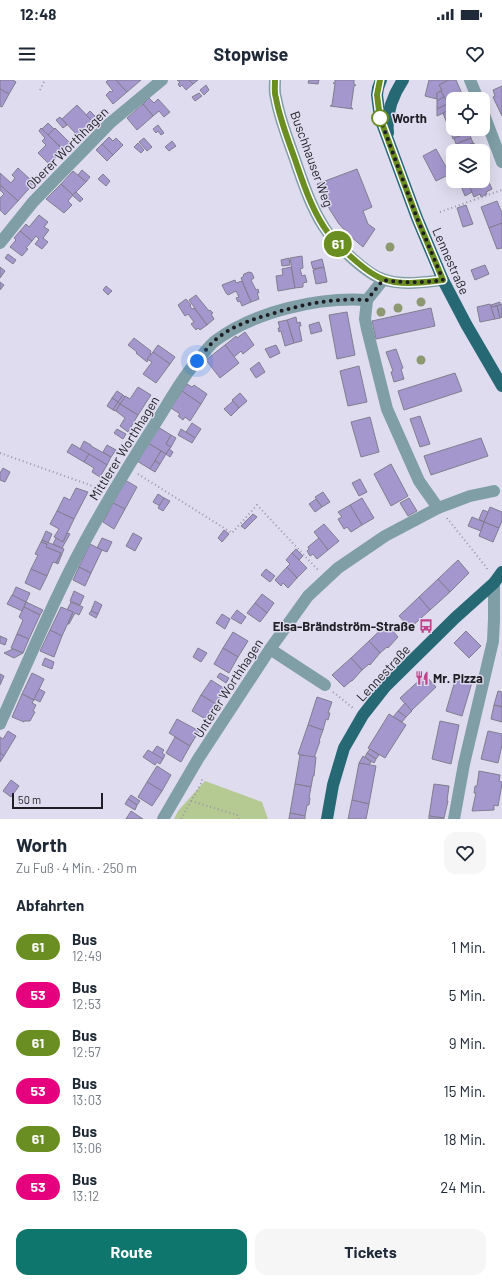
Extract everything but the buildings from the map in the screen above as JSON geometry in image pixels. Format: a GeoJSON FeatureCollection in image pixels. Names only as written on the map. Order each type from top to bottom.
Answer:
{"type":"FeatureCollection","features":[{"type":"Feature","properties":{"kind":"main road","name":"Lennestraße"},"geometry":{"type":"LineString","coordinates":[[389,140],[388,129],[390,107],[403,80]]}},
{"type":"Feature","properties":{"kind":"main road","name":"Lennestraße"},"geometry":{"type":"LineString","coordinates":[[379,83],[378,110],[417,218],[443,280],[466,324],[502,386]]}},
{"type":"Feature","properties":{"kind":"main road","name":"Lennestraße"},"geometry":{"type":"LineString","coordinates":[[327,819],[333,785],[344,748],[363,715],[385,687],[455,618],[494,583],[502,572]]}},
{"type":"Feature","properties":{"kind":"street","name":"Oberer Worthhagen"},"geometry":{"type":"LineString","coordinates":[[0,243],[33,202],[110,123],[162,80]]}},
{"type":"Feature","properties":{"kind":"street","name":"Buschhauser Weg"},"geometry":{"type":"LineString","coordinates":[[275,80],[275,98],[311,202],[324,227],[332,238],[350,256],[374,275],[383,280],[403,283],[443,280]]}},
{"type":"Feature","properties":{"kind":"street"},"geometry":{"type":"LineString","coordinates":[[470,80],[475,92]]}},
{"type":"Feature","properties":{"kind":"street"},"geometry":{"type":"LineString","coordinates":[[490,130],[502,162]]}},
{"type":"Feature","properties":{"kind":"street"},"geometry":{"type":"LineString","coordinates":[[383,280],[367,300],[364,319],[387,409],[419,481],[438,508]]}},
{"type":"Feature","properties":{"kind":"street","name":"Mittlerer Worthhagen"},"geometry":{"type":"LineString","coordinates":[[0,724],[70,570],[111,494],[183,380],[197,361],[214,342],[238,326],[254,319],[302,305],[348,299],[367,300]]}},
{"type":"Feature","properties":{"kind":"street","name":"Unterer Worthhagen"},"geometry":{"type":"LineString","coordinates":[[163,819],[198,759],[270,649],[308,596],[326,579],[355,556],[385,536],[438,508],[470,496],[494,491]]}},
{"type":"Feature","properties":{"kind":"street"},"geometry":{"type":"LineString","coordinates":[[454,819],[464,764],[493,641],[494,583]]}},
{"type":"Feature","properties":{"kind":"street"},"geometry":{"type":"LineString","coordinates":[[270,649],[325,685]]}},
{"type":"Feature","properties":{"kind":"path"},"geometry":{"type":"LineString","coordinates":[[40,90],[45,80]]}},
{"type":"Feature","properties":{"kind":"path"},"geometry":{"type":"LineString","coordinates":[[440,212],[502,190]]}},
{"type":"Feature","properties":{"kind":"path"},"geometry":{"type":"LineString","coordinates":[[0,453],[92,485]]}},
{"type":"Feature","properties":{"kind":"path"},"geometry":{"type":"LineString","coordinates":[[127,467],[232,533],[257,505],[326,579]]}},
{"type":"Feature","properties":{"kind":"path"},"geometry":{"type":"LineString","coordinates":[[438,508],[486,567],[494,583]]}},
{"type":"Feature","properties":{"kind":"path"},"geometry":{"type":"LineString","coordinates":[[325,685],[363,715]]}},
{"type":"Feature","properties":{"kind":"path"},"geometry":{"type":"LineString","coordinates":[[191,801],[237,815],[239,819]]}},
{"type":"Feature","properties":{"kind":"green space"},"geometry":{"type":"Polygon","coordinates":[[[205,781],[262,802],[268,819],[174,819],[178,811],[205,781]]]}},
{"type":"Feature","properties":{"kind":"bus line","name":"61"},"geometry":{"type":"LineString","coordinates":[[275,80],[275,98],[302,178],[311,202],[324,227],[332,238],[350,256],[374,275],[383,280],[403,283],[443,280],[417,218],[380,118],[377,102],[380,80]]}},
{"type":"Feature","properties":{"kind":"place","name":"Worth"},"geometry":{"type":"Point","coordinates":[380,118]}},
{"type":"Feature","properties":{"kind":"place","name":"Elsa-Brändström-Straße"},"geometry":{"type":"Point","coordinates":[426,626]}},
{"type":"Feature","properties":{"kind":"place","name":"Mr. Pizza"},"geometry":{"type":"Point","coordinates":[422,678]}},
{"type":"Feature","properties":{"kind":"route"},"geometry":{"type":"LineString","coordinates":[[197,361],[214,342],[238,326],[254,319],[302,305],[323,301],[348,299],[367,300],[383,280],[403,283],[443,280],[417,218],[380,118]]}}]}
